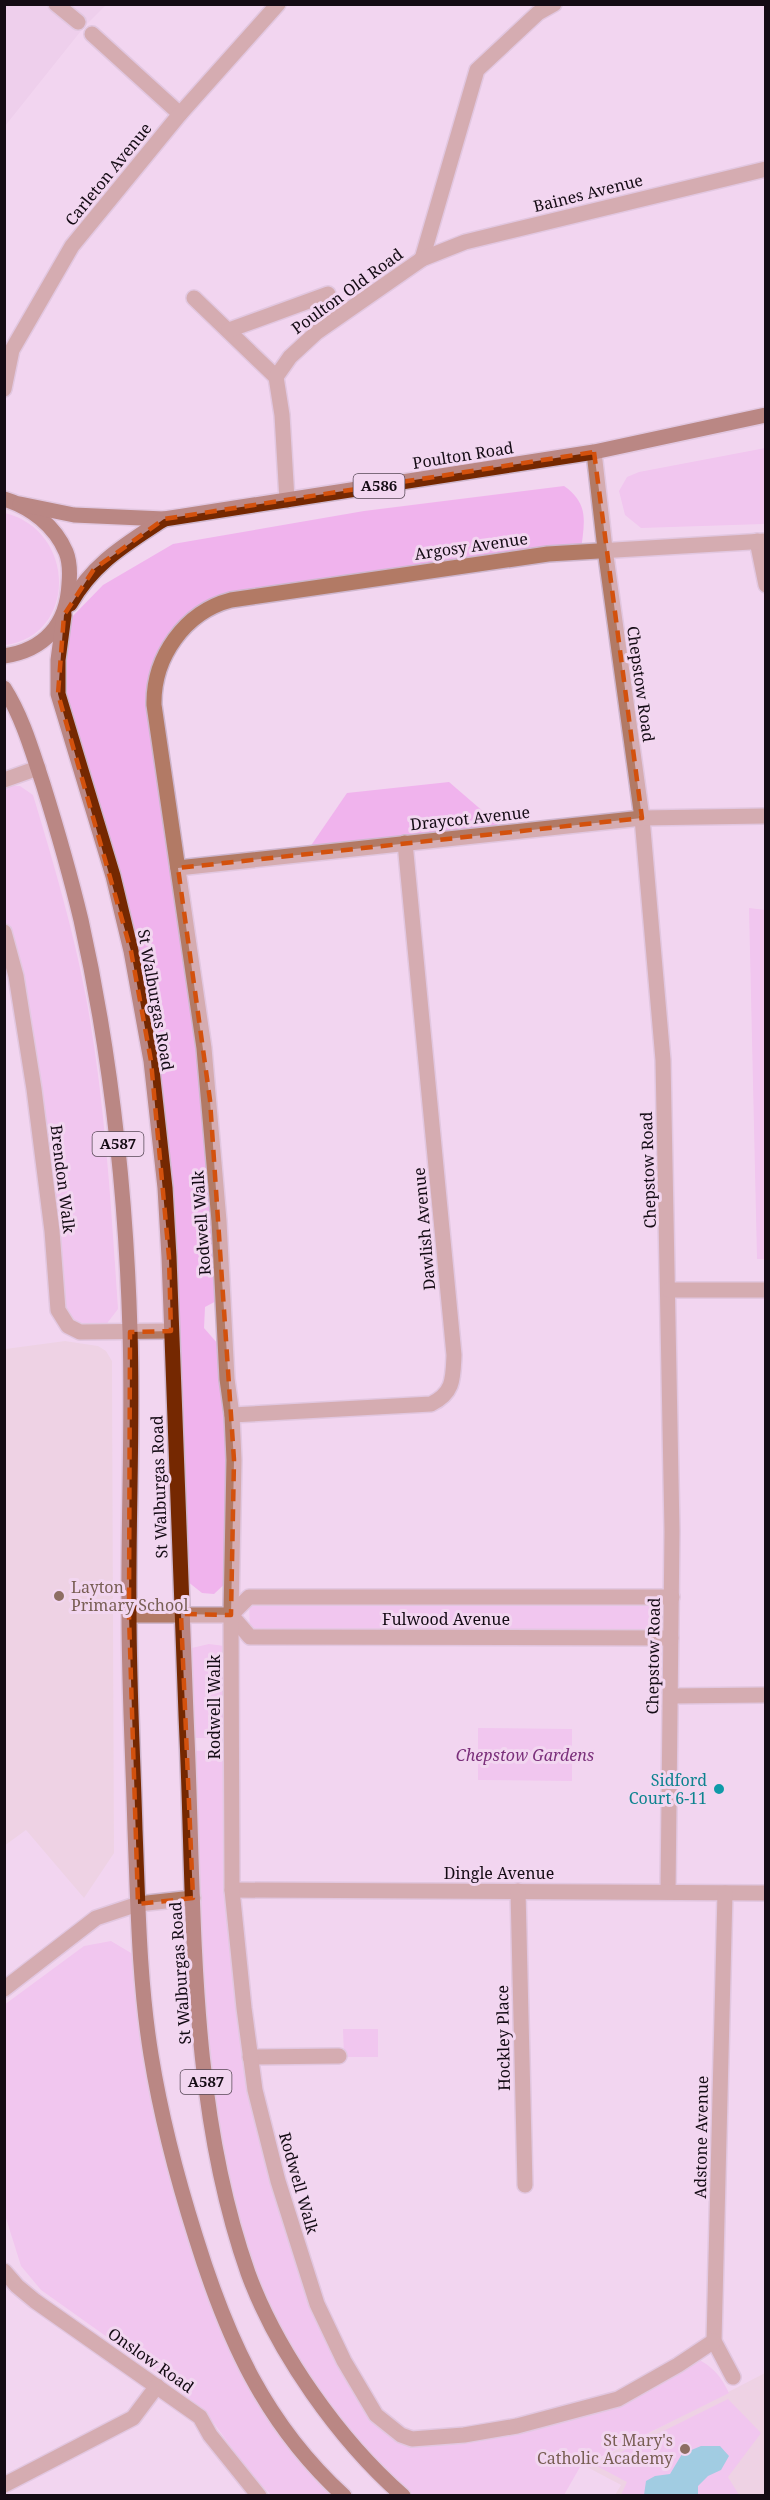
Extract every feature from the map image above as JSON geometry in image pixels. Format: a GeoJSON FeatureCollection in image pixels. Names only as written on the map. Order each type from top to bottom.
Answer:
{"type":"FeatureCollection","features":[{"type":"Feature","properties":{"kind":"main road","name":"Poulton Road"},"geometry":{"type":"LineString","coordinates":[[20,504],[83,516],[164,519],[594,452],[765,415]]}},
{"type":"Feature","properties":{"kind":"main road"},"geometry":{"type":"LineString","coordinates":[[4,499],[20,504]]}},
{"type":"Feature","properties":{"kind":"main road","name":"St Walburgas Road"},"geometry":{"type":"LineString","coordinates":[[20,504],[52,529],[67,553],[70,571],[58,660],[58,694],[113,876],[131,951],[151,1061],[165,1188],[196,1983],[214,2139],[249,2274],[284,2346],[304,2379],[359,2452],[403,2496]]}},
{"type":"Feature","properties":{"kind":"main road","name":"Poulton Road"},"geometry":{"type":"LineString","coordinates":[[65,612],[80,585],[103,560],[164,519]]}},
{"type":"Feature","properties":{"kind":"main road"},"geometry":{"type":"LineString","coordinates":[[4,656],[30,649],[42,641],[65,612]]}},
{"type":"Feature","properties":{"kind":"main road","name":"St Walburgas Road"},"geometry":{"type":"LineString","coordinates":[[4,688],[20,716],[68,864],[96,987],[121,1168],[130,1332],[129,1615],[138,1904],[150,2052],[174,2161],[218,2306],[253,2382],[275,2418],[296,2448],[344,2496]]}},
{"type":"Feature","properties":{"kind":"street"},"geometry":{"type":"LineString","coordinates":[[56,4],[78,22]]}},
{"type":"Feature","properties":{"kind":"street","name":"Carleton Avenue"},"geometry":{"type":"LineString","coordinates":[[4,389],[12,350],[72,246],[180,114],[278,4]]}},
{"type":"Feature","properties":{"kind":"street","name":"Poulton Old Road"},"geometry":{"type":"LineString","coordinates":[[276,377],[290,357],[316,332],[422,259],[477,70],[538,13],[554,4]]}},
{"type":"Feature","properties":{"kind":"street"},"geometry":{"type":"LineString","coordinates":[[92,34],[180,114]]}},
{"type":"Feature","properties":{"kind":"street","name":"Baines Avenue"},"geometry":{"type":"LineString","coordinates":[[422,259],[465,242],[765,169]]}},
{"type":"Feature","properties":{"kind":"street"},"geometry":{"type":"LineString","coordinates":[[229,330],[328,294]]}},
{"type":"Feature","properties":{"kind":"street"},"geometry":{"type":"LineString","coordinates":[[194,298],[276,377],[282,415],[287,500]]}},
{"type":"Feature","properties":{"kind":"street","name":"Chepstow Road"},"geometry":{"type":"LineString","coordinates":[[594,452],[642,818],[663,1060],[669,1290],[672,1597],[668,1892]]}},
{"type":"Feature","properties":{"kind":"street"},"geometry":{"type":"LineString","coordinates":[[761,541],[765,585]]}},
{"type":"Feature","properties":{"kind":"street","name":"Argosy Avenue"},"geometry":{"type":"LineString","coordinates":[[188,622],[209,607],[251,596],[486,562],[605,549],[761,541]]}},
{"type":"Feature","properties":{"kind":"street","name":"Rodwell Walk"},"geometry":{"type":"LineString","coordinates":[[188,622],[169,649],[154,690],[154,705],[210,1100],[227,1379],[232,1415],[232,1890],[255,2090],[278,2181],[316,2304],[344,2361],[376,2415],[401,2435],[411,2439],[464,2436],[530,2424],[618,2399],[678,2366],[714,2341]]}},
{"type":"Feature","properties":{"kind":"street"},"geometry":{"type":"LineString","coordinates":[[4,780],[38,768]]}},
{"type":"Feature","properties":{"kind":"street","name":"Draycot Avenue"},"geometry":{"type":"LineString","coordinates":[[178,868],[642,818],[765,816]]}},
{"type":"Feature","properties":{"kind":"street","name":"Dawlish Avenue"},"geometry":{"type":"LineString","coordinates":[[232,1415],[431,1404],[449,1392],[454,1381],[454,1355],[405,843]]}},
{"type":"Feature","properties":{"kind":"street","name":"Brendon Walk"},"geometry":{"type":"LineString","coordinates":[[4,932],[16,976],[34,1089],[52,1231],[58,1310],[68,1326],[80,1332],[171,1331]]}},
{"type":"Feature","properties":{"kind":"street"},"geometry":{"type":"LineString","coordinates":[[669,1290],[765,1290]]}},
{"type":"Feature","properties":{"kind":"street","name":"Fulwood Avenue"},"geometry":{"type":"LineString","coordinates":[[671,1638],[250,1637],[231,1616],[249,1597],[672,1597]]}},
{"type":"Feature","properties":{"kind":"street"},"geometry":{"type":"LineString","coordinates":[[129,1615],[231,1616]]}},
{"type":"Feature","properties":{"kind":"street"},"geometry":{"type":"LineString","coordinates":[[671,1696],[765,1695]]}},
{"type":"Feature","properties":{"kind":"street","name":"Dingle Avenue"},"geometry":{"type":"LineString","coordinates":[[232,1890],[765,1893]]}},
{"type":"Feature","properties":{"kind":"street","name":"Hockley Place"},"geometry":{"type":"LineString","coordinates":[[518,1891],[525,2185]]}},
{"type":"Feature","properties":{"kind":"street","name":"Adstone Avenue"},"geometry":{"type":"LineString","coordinates":[[725,1893],[714,2341],[733,2377]]}},
{"type":"Feature","properties":{"kind":"street"},"geometry":{"type":"LineString","coordinates":[[4,1989],[96,1918],[138,1904],[193,1898]]}},
{"type":"Feature","properties":{"kind":"street"},"geometry":{"type":"LineString","coordinates":[[250,2056],[339,2056]]}},
{"type":"Feature","properties":{"kind":"street","name":"Onslow Road"},"geometry":{"type":"LineString","coordinates":[[4,2271],[35,2301],[200,2417],[210,2435],[260,2496]]}},
{"type":"Feature","properties":{"kind":"street"},"geometry":{"type":"LineString","coordinates":[[4,2485],[133,2418],[158,2386]]}},
{"type":"Feature","properties":{"kind":"highlighted area"},"geometry":{"type":"Polygon","coordinates":[[[594,452],[642,818],[178,868],[210,1100],[234,1460],[231,1615],[181,1614],[193,1898],[138,1904],[129,1615],[130,1332],[171,1331],[169,1257],[151,1061],[131,951],[58,694],[64,615],[94,569],[164,519],[594,452]]]}},
{"type":"Feature","properties":{"kind":"shaded area"},"geometry":{"type":"Polygon","coordinates":[[[5,5],[106,5],[84,27],[5,126],[5,5]]]}},
{"type":"Feature","properties":{"kind":"shaded area","name":"Layton Primary School"},"geometry":{"type":"Polygon","coordinates":[[[65,1341],[98,1346],[106,1351],[112,1361],[114,1853],[84,1898],[26,1830],[4,1846],[5,1349],[65,1341]]]}},
{"type":"Feature","properties":{"kind":"shaded area","name":"St Mary's Catholic Academy"},"geometry":{"type":"Polygon","coordinates":[[[765,2373],[765,2495],[615,2495],[621,2485],[585,2466],[765,2373]]]}},
{"type":"Feature","properties":{"kind":"green space"},"geometry":{"type":"Polygon","coordinates":[[[765,448],[765,524],[641,528],[625,515],[619,491],[627,477],[639,472],[765,448]]]}},
{"type":"Feature","properties":{"kind":"green space"},"geometry":{"type":"Polygon","coordinates":[[[564,486],[582,507],[584,523],[581,551],[251,596],[188,622],[154,690],[181,883],[220,1299],[205,1307],[204,1328],[225,1352],[232,1577],[214,1594],[202,1593],[182,1577],[169,1257],[142,1009],[61,706],[68,621],[103,585],[173,544],[364,511],[564,486]]]}},
{"type":"Feature","properties":{"kind":"green space"},"geometry":{"type":"Polygon","coordinates":[[[5,513],[29,523],[46,540],[56,560],[59,582],[56,604],[46,623],[29,637],[5,645],[5,513]]]}},
{"type":"Feature","properties":{"kind":"green space"},"geometry":{"type":"Polygon","coordinates":[[[449,782],[500,826],[310,847],[347,793],[449,782]]]}},
{"type":"Feature","properties":{"kind":"green space"},"geometry":{"type":"Polygon","coordinates":[[[4,785],[20,786],[33,795],[69,921],[86,997],[103,1114],[118,1309],[105,1326],[68,1326],[58,1310],[16,976],[5,918],[4,785]]]}},
{"type":"Feature","properties":{"kind":"green space"},"geometry":{"type":"Polygon","coordinates":[[[749,908],[766,910],[765,1259],[757,1259],[749,908]]]}},
{"type":"Feature","properties":{"kind":"green space"},"geometry":{"type":"Polygon","coordinates":[[[249,1597],[653,1597],[654,1638],[250,1637],[249,1597]]]}},
{"type":"Feature","properties":{"kind":"green space"},"geometry":{"type":"Polygon","coordinates":[[[209,1644],[232,1647],[233,1738],[187,1738],[183,1650],[209,1644]]]}},
{"type":"Feature","properties":{"kind":"green space","name":"Chepstow Gardens"},"geometry":{"type":"Polygon","coordinates":[[[478,1728],[572,1729],[572,1781],[478,1780],[478,1728]]]}},
{"type":"Feature","properties":{"kind":"green space"},"geometry":{"type":"Polygon","coordinates":[[[232,1750],[235,1920],[255,2090],[304,2265],[376,2415],[418,2438],[618,2399],[692,2356],[714,2371],[729,2393],[580,2467],[564,2495],[403,2495],[359,2452],[263,2306],[214,2139],[187,1751],[232,1750]]]}},
{"type":"Feature","properties":{"kind":"green space"},"geometry":{"type":"Polygon","coordinates":[[[111,1941],[141,1959],[174,2161],[253,2382],[344,2495],[271,2495],[250,2473],[205,2411],[152,2369],[41,2290],[21,2266],[5,2215],[4,2005],[84,1946],[111,1941]]]}},
{"type":"Feature","properties":{"kind":"green space"},"geometry":{"type":"Polygon","coordinates":[[[343,2029],[378,2029],[378,2057],[344,2057],[343,2029]]]}},
{"type":"Feature","properties":{"kind":"green space","name":"St Mary's Catholic Academy"},"geometry":{"type":"Polygon","coordinates":[[[728,2399],[761,2433],[728,2477],[739,2495],[621,2495],[627,2482],[595,2465],[728,2399]]]}},
{"type":"Feature","properties":{"kind":"water"},"geometry":{"type":"Polygon","coordinates":[[[701,2446],[720,2446],[729,2456],[721,2470],[708,2476],[698,2486],[698,2495],[644,2495],[646,2481],[655,2476],[670,2474],[682,2454],[701,2446]]]}},
{"type":"Feature","properties":{"kind":"place","name":"Layton Primary School"},"geometry":{"type":"Point","coordinates":[59,1596]}},
{"type":"Feature","properties":{"kind":"place","name":"Sidford Court 6-11"},"geometry":{"type":"Point","coordinates":[719,1789]}},
{"type":"Feature","properties":{"kind":"place","name":"St Mary's Catholic Academy"},"geometry":{"type":"Point","coordinates":[685,2449]}}]}
